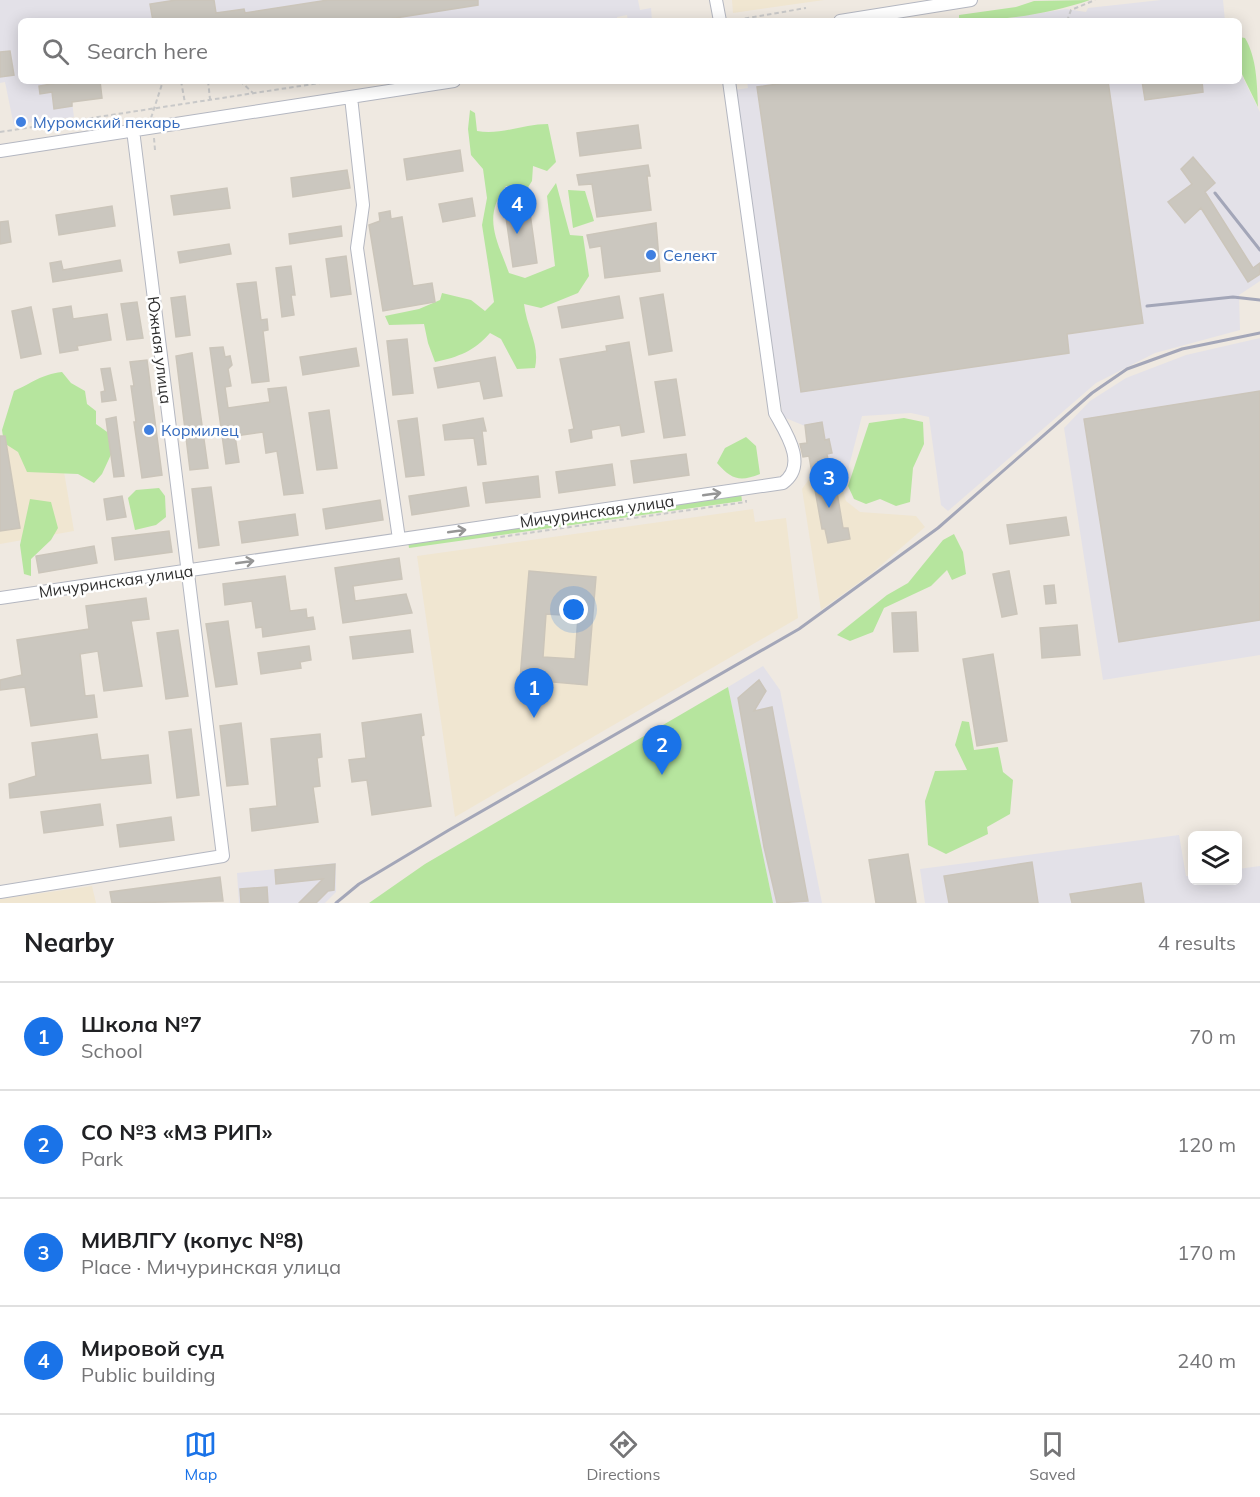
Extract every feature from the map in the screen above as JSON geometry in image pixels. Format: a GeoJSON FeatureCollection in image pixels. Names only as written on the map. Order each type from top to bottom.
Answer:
{"type":"FeatureCollection","features":[{"type":"Feature","properties":{"kind":"street"},"geometry":{"type":"LineString","coordinates":[[716,0],[719,18]]}},
{"type":"Feature","properties":{"kind":"street"},"geometry":{"type":"LineString","coordinates":[[859,18],[971,0]]}},
{"type":"Feature","properties":{"kind":"street"},"geometry":{"type":"LineString","coordinates":[[0,151],[435,84]]}},
{"type":"Feature","properties":{"kind":"street","name":"Мичуринская улица"},"geometry":{"type":"LineString","coordinates":[[0,598],[783,483],[790,478],[795,465],[792,445],[775,413],[729,84]]}},
{"type":"Feature","properties":{"kind":"street"},"geometry":{"type":"LineString","coordinates":[[351,97],[363,205],[357,248],[399,539]]}},
{"type":"Feature","properties":{"kind":"street","name":"Южная улица"},"geometry":{"type":"LineString","coordinates":[[0,892],[223,856],[133,130]]}},
{"type":"Feature","properties":{"kind":"path"},"geometry":{"type":"LineString","coordinates":[[1068,18],[1071,10],[1095,0]]}},
{"type":"Feature","properties":{"kind":"path"},"geometry":{"type":"LineString","coordinates":[[759,18],[806,8]]}},
{"type":"Feature","properties":{"kind":"path"},"geometry":{"type":"LineString","coordinates":[[182,84],[185,104]]}},
{"type":"Feature","properties":{"kind":"path"},"geometry":{"type":"LineString","coordinates":[[208,84],[210,99]]}},
{"type":"Feature","properties":{"kind":"path"},"geometry":{"type":"LineString","coordinates":[[243,84],[253,93]]}},
{"type":"Feature","properties":{"kind":"path"},"geometry":{"type":"LineString","coordinates":[[0,132],[313,84]]}},
{"type":"Feature","properties":{"kind":"path"},"geometry":{"type":"LineString","coordinates":[[485,539],[746,502],[744,489]]}},
{"type":"Feature","properties":{"kind":"shaded area"},"geometry":{"type":"Polygon","coordinates":[[[0,0],[176,0],[150,4],[152,18],[18,18],[18,84],[69,84],[74,117],[45,121],[45,119],[14,126],[5,82],[0,83],[0,0]]]}},
{"type":"Feature","properties":{"kind":"shaded area"},"geometry":{"type":"Polygon","coordinates":[[[214,0],[328,0],[245,13],[244,9],[216,13],[214,0]]]}},
{"type":"Feature","properties":{"kind":"shaded area"},"geometry":{"type":"Polygon","coordinates":[[[371,0],[638,0],[640,10],[651,8],[652,18],[628,18],[627,15],[617,18],[374,18],[371,0]]]}},
{"type":"Feature","properties":{"kind":"shaded area"},"geometry":{"type":"Polygon","coordinates":[[[732,0],[824,0],[733,13],[732,0]]]}},
{"type":"Feature","properties":{"kind":"shaded area"},"geometry":{"type":"Polygon","coordinates":[[[1161,0],[1223,0],[1225,18],[1010,18],[1066,9],[1086,12],[1088,8],[1161,0]]]}},
{"type":"Feature","properties":{"kind":"shaded area"},"geometry":{"type":"Polygon","coordinates":[[[1242,76],[1260,112],[1260,281],[1239,295],[1240,330],[1155,353],[1096,383],[948,511],[941,505],[929,417],[911,413],[862,416],[848,470],[812,475],[809,457],[803,457],[800,444],[807,443],[805,426],[783,417],[734,90],[748,88],[747,84],[1242,84],[1242,76]]]}},
{"type":"Feature","properties":{"kind":"shaded area"},"geometry":{"type":"Polygon","coordinates":[[[1260,338],[1260,655],[1103,680],[1064,428],[1090,401],[1126,378],[1186,355],[1260,338]]]}},
{"type":"Feature","properties":{"kind":"shaded area"},"geometry":{"type":"Polygon","coordinates":[[[57,430],[74,531],[0,544],[0,439],[57,430]]]}},
{"type":"Feature","properties":{"kind":"shaded area"},"geometry":{"type":"Polygon","coordinates":[[[848,470],[843,490],[846,501],[860,512],[916,516],[925,527],[871,574],[821,610],[802,489],[812,475],[848,470]]]}},
{"type":"Feature","properties":{"kind":"shaded area"},"geometry":{"type":"Polygon","coordinates":[[[753,509],[755,522],[786,518],[798,618],[455,817],[417,556],[753,509]]]}},
{"type":"Feature","properties":{"kind":"shaded area"},"geometry":{"type":"Polygon","coordinates":[[[763,666],[780,690],[822,903],[773,903],[728,687],[763,666]]]}},
{"type":"Feature","properties":{"kind":"shaded area"},"geometry":{"type":"Polygon","coordinates":[[[1179,835],[1188,885],[1242,885],[1242,868],[1260,866],[1260,903],[925,903],[920,869],[1179,835]]]}},
{"type":"Feature","properties":{"kind":"shaded area"},"geometry":{"type":"Polygon","coordinates":[[[336,863],[336,892],[325,903],[239,903],[237,873],[336,863]]]}},
{"type":"Feature","properties":{"kind":"shaded area"},"geometry":{"type":"Polygon","coordinates":[[[92,886],[96,903],[0,903],[0,899],[92,886]]]}},
{"type":"Feature","properties":{"kind":"green space"},"geometry":{"type":"Polygon","coordinates":[[[1090,0],[1025,16],[959,18],[959,15],[1016,7],[1034,1],[1090,0]]]}},
{"type":"Feature","properties":{"kind":"green space"},"geometry":{"type":"Polygon","coordinates":[[[1242,38],[1245,38],[1252,54],[1256,72],[1258,107],[1242,74],[1242,38]]]}},
{"type":"Feature","properties":{"kind":"green space"},"geometry":{"type":"Polygon","coordinates":[[[470,110],[475,113],[477,131],[495,132],[548,124],[556,162],[547,171],[533,166],[532,181],[525,192],[506,186],[495,208],[493,218],[496,239],[509,273],[525,278],[555,266],[547,196],[556,183],[570,235],[583,236],[589,276],[578,293],[541,308],[524,304],[535,344],[535,368],[517,369],[501,339],[490,333],[466,352],[435,362],[424,324],[389,325],[385,316],[419,309],[440,300],[442,293],[471,300],[485,311],[494,302],[482,225],[487,198],[483,169],[471,155],[468,129],[470,110]]]}},
{"type":"Feature","properties":{"kind":"green space"},"geometry":{"type":"Polygon","coordinates":[[[568,190],[585,191],[594,221],[573,228],[568,190]]]}},
{"type":"Feature","properties":{"kind":"green space"},"geometry":{"type":"Polygon","coordinates":[[[62,372],[71,383],[85,391],[87,404],[96,411],[96,424],[110,434],[114,448],[102,474],[94,483],[78,474],[27,472],[18,452],[4,443],[2,430],[14,391],[42,377],[62,372]]]}},
{"type":"Feature","properties":{"kind":"green space"},"geometry":{"type":"Polygon","coordinates":[[[904,418],[923,422],[924,444],[913,468],[910,502],[896,506],[880,499],[866,504],[854,499],[848,486],[869,423],[904,418]]]}},
{"type":"Feature","properties":{"kind":"green space"},"geometry":{"type":"Polygon","coordinates":[[[746,437],[756,446],[760,474],[742,479],[727,473],[717,463],[725,448],[746,437]]]}},
{"type":"Feature","properties":{"kind":"green space"},"geometry":{"type":"Polygon","coordinates":[[[159,488],[165,496],[166,517],[156,525],[135,530],[128,498],[136,490],[159,488]]]}},
{"type":"Feature","properties":{"kind":"green space"},"geometry":{"type":"Polygon","coordinates":[[[741,493],[742,501],[409,548],[408,541],[741,493]]]}},
{"type":"Feature","properties":{"kind":"green space"},"geometry":{"type":"Polygon","coordinates":[[[30,499],[51,502],[58,528],[51,540],[31,559],[31,576],[24,574],[20,545],[30,499]]]}},
{"type":"Feature","properties":{"kind":"green space"},"geometry":{"type":"Polygon","coordinates":[[[954,534],[963,552],[966,574],[952,580],[947,570],[931,586],[884,608],[873,632],[850,641],[837,635],[887,595],[908,583],[943,540],[954,534]]]}},
{"type":"Feature","properties":{"kind":"green space"},"geometry":{"type":"Polygon","coordinates":[[[728,687],[773,903],[369,903],[425,864],[728,687]]]}},
{"type":"Feature","properties":{"kind":"green space"},"geometry":{"type":"Polygon","coordinates":[[[962,721],[969,722],[974,750],[998,747],[1003,772],[1013,780],[1010,814],[987,827],[988,834],[946,854],[928,845],[925,801],[935,771],[967,770],[955,745],[962,721]]]}},
{"type":"Feature","properties":{"kind":"building"},"geometry":{"type":"Polygon","coordinates":[[[176,0],[214,0],[216,13],[244,9],[245,13],[328,0],[478,0],[478,5],[395,18],[152,18],[150,4],[176,0]]]}},
{"type":"Feature","properties":{"kind":"building"},"geometry":{"type":"Polygon","coordinates":[[[10,51],[14,75],[0,77],[0,52],[10,51]]]}},
{"type":"Feature","properties":{"kind":"building"},"geometry":{"type":"Polygon","coordinates":[[[100,84],[102,98],[72,102],[72,106],[54,109],[52,92],[40,94],[39,86],[100,84]]]}},
{"type":"Feature","properties":{"kind":"building"},"geometry":{"type":"Polygon","coordinates":[[[778,84],[1108,84],[1143,323],[1067,334],[1069,353],[801,392],[757,87],[778,84]]]}},
{"type":"Feature","properties":{"kind":"building"},"geometry":{"type":"Polygon","coordinates":[[[1142,84],[1202,84],[1203,92],[1145,100],[1142,84]]]}},
{"type":"Feature","properties":{"kind":"building"},"geometry":{"type":"Polygon","coordinates":[[[638,125],[641,148],[580,156],[577,133],[638,125]]]}},
{"type":"Feature","properties":{"kind":"building"},"geometry":{"type":"Polygon","coordinates":[[[460,150],[463,171],[407,180],[404,159],[460,150]]]}},
{"type":"Feature","properties":{"kind":"building"},"geometry":{"type":"Polygon","coordinates":[[[1193,157],[1215,183],[1205,192],[1253,268],[1260,263],[1260,274],[1248,282],[1201,208],[1185,223],[1168,202],[1192,184],[1181,169],[1193,157]]]}},
{"type":"Feature","properties":{"kind":"building"},"geometry":{"type":"Polygon","coordinates":[[[648,165],[651,210],[597,217],[592,184],[579,185],[577,175],[648,165]]]}},
{"type":"Feature","properties":{"kind":"building"},"geometry":{"type":"Polygon","coordinates":[[[347,170],[350,188],[293,197],[291,178],[347,170]]]}},
{"type":"Feature","properties":{"kind":"building"},"geometry":{"type":"Polygon","coordinates":[[[227,188],[230,208],[174,215],[171,196],[227,188]]]}},
{"type":"Feature","properties":{"kind":"building"},"geometry":{"type":"Polygon","coordinates":[[[472,198],[475,216],[443,222],[439,204],[472,198]]]}},
{"type":"Feature","properties":{"kind":"building"},"geometry":{"type":"Polygon","coordinates":[[[528,199],[537,263],[513,267],[504,203],[528,199]]]}},
{"type":"Feature","properties":{"kind":"building"},"geometry":{"type":"Polygon","coordinates":[[[112,206],[115,226],[59,235],[56,215],[112,206]]]}},
{"type":"Feature","properties":{"kind":"building"},"geometry":{"type":"Polygon","coordinates":[[[390,211],[391,219],[402,217],[413,286],[432,283],[435,302],[383,311],[369,225],[380,221],[379,213],[390,211]]]}},
{"type":"Feature","properties":{"kind":"building"},"geometry":{"type":"Polygon","coordinates":[[[8,221],[11,242],[0,244],[0,222],[8,221]]]}},
{"type":"Feature","properties":{"kind":"building"},"geometry":{"type":"Polygon","coordinates":[[[656,223],[660,271],[605,278],[601,246],[590,248],[587,235],[656,223]]]}},
{"type":"Feature","properties":{"kind":"building"},"geometry":{"type":"Polygon","coordinates":[[[341,226],[342,236],[290,244],[289,234],[341,226]]]}},
{"type":"Feature","properties":{"kind":"building"},"geometry":{"type":"Polygon","coordinates":[[[229,244],[231,254],[180,263],[178,252],[229,244]]]}},
{"type":"Feature","properties":{"kind":"building"},"geometry":{"type":"Polygon","coordinates":[[[346,256],[351,294],[331,297],[326,259],[346,256]]]}},
{"type":"Feature","properties":{"kind":"building"},"geometry":{"type":"Polygon","coordinates":[[[120,260],[122,271],[53,282],[50,263],[61,261],[63,270],[120,260]]]}},
{"type":"Feature","properties":{"kind":"building"},"geometry":{"type":"Polygon","coordinates":[[[291,266],[295,295],[291,295],[294,315],[282,317],[276,268],[291,266]]]}},
{"type":"Feature","properties":{"kind":"building"},"geometry":{"type":"Polygon","coordinates":[[[256,282],[261,320],[267,319],[268,330],[263,331],[269,381],[252,383],[237,284],[256,282]]]}},
{"type":"Feature","properties":{"kind":"building"},"geometry":{"type":"Polygon","coordinates":[[[663,294],[672,351],[649,355],[640,298],[663,294]]]}},
{"type":"Feature","properties":{"kind":"building"},"geometry":{"type":"Polygon","coordinates":[[[185,296],[190,335],[176,337],[171,298],[185,296]]]}},
{"type":"Feature","properties":{"kind":"building"},"geometry":{"type":"Polygon","coordinates":[[[619,296],[623,318],[562,328],[558,307],[619,296]]]}},
{"type":"Feature","properties":{"kind":"building"},"geometry":{"type":"Polygon","coordinates":[[[137,302],[143,338],[127,340],[121,304],[137,302]]]}},
{"type":"Feature","properties":{"kind":"building"},"geometry":{"type":"Polygon","coordinates":[[[71,306],[73,319],[107,314],[111,340],[77,346],[78,350],[60,353],[53,309],[71,306]]]}},
{"type":"Feature","properties":{"kind":"building"},"geometry":{"type":"Polygon","coordinates":[[[31,307],[41,354],[21,358],[12,311],[31,307]]]}},
{"type":"Feature","properties":{"kind":"building"},"geometry":{"type":"Polygon","coordinates":[[[407,339],[413,393],[393,395],[387,341],[407,339]]]}},
{"type":"Feature","properties":{"kind":"building"},"geometry":{"type":"Polygon","coordinates":[[[629,342],[644,432],[622,436],[620,425],[591,430],[592,438],[571,442],[569,430],[574,429],[560,359],[607,351],[606,346],[629,342]]]}},
{"type":"Feature","properties":{"kind":"building"},"geometry":{"type":"Polygon","coordinates":[[[223,347],[225,357],[230,356],[232,365],[228,369],[231,386],[225,387],[228,408],[270,402],[268,389],[286,387],[303,493],[284,495],[277,451],[266,453],[263,432],[235,436],[239,462],[226,464],[210,348],[223,347]]]}},
{"type":"Feature","properties":{"kind":"building"},"geometry":{"type":"Polygon","coordinates":[[[356,348],[359,366],[303,375],[300,357],[356,348]]]}},
{"type":"Feature","properties":{"kind":"building"},"geometry":{"type":"Polygon","coordinates":[[[192,353],[208,468],[190,470],[176,356],[192,353]]]}},
{"type":"Feature","properties":{"kind":"building"},"geometry":{"type":"Polygon","coordinates":[[[495,357],[502,396],[484,399],[480,381],[438,388],[434,368],[495,357]]]}},
{"type":"Feature","properties":{"kind":"building"},"geometry":{"type":"Polygon","coordinates":[[[147,360],[162,475],[142,478],[134,422],[136,422],[131,386],[134,386],[130,362],[147,360]]]}},
{"type":"Feature","properties":{"kind":"building"},"geometry":{"type":"Polygon","coordinates":[[[110,368],[116,400],[102,402],[101,392],[105,391],[101,369],[110,368]]]}},
{"type":"Feature","properties":{"kind":"building"},"geometry":{"type":"Polygon","coordinates":[[[676,379],[685,435],[664,438],[655,382],[676,379]]]}},
{"type":"Feature","properties":{"kind":"building"},"geometry":{"type":"Polygon","coordinates":[[[1260,391],[1260,620],[1119,642],[1084,419],[1260,391]]]}},
{"type":"Feature","properties":{"kind":"building"},"geometry":{"type":"Polygon","coordinates":[[[329,410],[337,468],[317,470],[309,413],[329,410]]]}},
{"type":"Feature","properties":{"kind":"building"},"geometry":{"type":"Polygon","coordinates":[[[116,417],[124,476],[114,477],[106,419],[116,417]]]}},
{"type":"Feature","properties":{"kind":"building"},"geometry":{"type":"Polygon","coordinates":[[[417,418],[424,475],[406,477],[398,421],[417,418]]]}},
{"type":"Feature","properties":{"kind":"building"},"geometry":{"type":"Polygon","coordinates":[[[483,418],[486,431],[482,431],[486,464],[478,465],[474,438],[445,440],[443,425],[483,418]]]}},
{"type":"Feature","properties":{"kind":"building"},"geometry":{"type":"Polygon","coordinates":[[[822,422],[825,440],[829,439],[832,453],[827,454],[833,487],[836,486],[843,528],[848,528],[850,539],[828,543],[825,529],[822,529],[809,456],[803,457],[800,444],[807,443],[805,425],[822,422]]]}},
{"type":"Feature","properties":{"kind":"building"},"geometry":{"type":"Polygon","coordinates":[[[0,436],[5,436],[20,528],[0,531],[0,436]]]}},
{"type":"Feature","properties":{"kind":"building"},"geometry":{"type":"Polygon","coordinates":[[[686,454],[689,475],[634,483],[631,461],[686,454]]]}},
{"type":"Feature","properties":{"kind":"building"},"geometry":{"type":"Polygon","coordinates":[[[612,464],[615,485],[559,493],[556,472],[612,464]]]}},
{"type":"Feature","properties":{"kind":"building"},"geometry":{"type":"Polygon","coordinates":[[[538,476],[540,497],[486,503],[483,483],[538,476]]]}},
{"type":"Feature","properties":{"kind":"building"},"geometry":{"type":"Polygon","coordinates":[[[211,487],[219,545],[199,548],[192,489],[211,487]]]}},
{"type":"Feature","properties":{"kind":"building"},"geometry":{"type":"Polygon","coordinates":[[[466,487],[469,506],[412,515],[409,496],[466,487]]]}},
{"type":"Feature","properties":{"kind":"building"},"geometry":{"type":"Polygon","coordinates":[[[122,496],[126,517],[107,520],[104,499],[122,496]]]}},
{"type":"Feature","properties":{"kind":"building"},"geometry":{"type":"Polygon","coordinates":[[[380,500],[383,520],[326,529],[323,509],[380,500]]]}},
{"type":"Feature","properties":{"kind":"building"},"geometry":{"type":"Polygon","coordinates":[[[295,514],[298,535],[242,543],[239,522],[295,514]]]}},
{"type":"Feature","properties":{"kind":"building"},"geometry":{"type":"Polygon","coordinates":[[[1066,517],[1069,535],[1010,544],[1007,525],[1066,517]]]}},
{"type":"Feature","properties":{"kind":"building"},"geometry":{"type":"Polygon","coordinates":[[[169,531],[172,552],[115,560],[112,538],[169,531]]]}},
{"type":"Feature","properties":{"kind":"building"},"geometry":{"type":"Polygon","coordinates":[[[94,546],[97,563],[39,573],[36,556],[94,546]]]}},
{"type":"Feature","properties":{"kind":"building"},"geometry":{"type":"Polygon","coordinates":[[[399,558],[402,579],[353,586],[355,601],[406,594],[412,613],[343,623],[335,568],[399,558]]]}},
{"type":"Feature","properties":{"kind":"building"},"geometry":{"type":"Polygon","coordinates":[[[529,571],[596,577],[587,685],[520,679],[529,571]],[[546,614],[543,657],[575,659],[578,616],[546,614]]]}},
{"type":"Feature","properties":{"kind":"building"},"geometry":{"type":"Polygon","coordinates":[[[1009,571],[1017,614],[1002,617],[993,574],[1009,571]]]}},
{"type":"Feature","properties":{"kind":"building"},"geometry":{"type":"Polygon","coordinates":[[[285,576],[290,611],[306,609],[307,618],[313,617],[315,629],[263,637],[262,627],[256,628],[252,601],[225,605],[223,584],[285,576]]]}},
{"type":"Feature","properties":{"kind":"building"},"geometry":{"type":"Polygon","coordinates":[[[1054,585],[1056,603],[1046,604],[1044,586],[1054,585]]]}},
{"type":"Feature","properties":{"kind":"building"},"geometry":{"type":"Polygon","coordinates":[[[146,598],[149,619],[131,621],[142,686],[104,691],[98,651],[80,654],[85,696],[94,695],[97,717],[31,726],[25,687],[0,690],[0,680],[22,675],[17,640],[89,629],[86,606],[146,598]]]}},
{"type":"Feature","properties":{"kind":"building"},"geometry":{"type":"Polygon","coordinates":[[[916,612],[918,651],[894,652],[892,613],[916,612]]]}},
{"type":"Feature","properties":{"kind":"building"},"geometry":{"type":"Polygon","coordinates":[[[228,621],[237,684],[216,687],[206,624],[228,621]]]}},
{"type":"Feature","properties":{"kind":"building"},"geometry":{"type":"Polygon","coordinates":[[[1077,625],[1080,655],[1042,658],[1040,628],[1077,625]]]}},
{"type":"Feature","properties":{"kind":"building"},"geometry":{"type":"Polygon","coordinates":[[[178,630],[188,696],[166,699],[157,633],[178,630]]]}},
{"type":"Feature","properties":{"kind":"building"},"geometry":{"type":"Polygon","coordinates":[[[410,630],[413,652],[353,659],[350,637],[410,630]]]}},
{"type":"Feature","properties":{"kind":"building"},"geometry":{"type":"Polygon","coordinates":[[[309,646],[311,660],[300,662],[301,668],[261,674],[258,653],[309,646]]]}},
{"type":"Feature","properties":{"kind":"building"},"geometry":{"type":"Polygon","coordinates":[[[993,654],[1007,741],[977,746],[963,659],[993,654]]]}},
{"type":"Feature","properties":{"kind":"building"},"geometry":{"type":"Polygon","coordinates":[[[759,680],[766,691],[754,711],[772,707],[808,901],[777,903],[764,847],[738,698],[759,680]]]}},
{"type":"Feature","properties":{"kind":"building"},"geometry":{"type":"Polygon","coordinates":[[[421,714],[424,735],[421,736],[431,806],[372,815],[367,780],[352,782],[349,760],[366,758],[362,723],[421,714]]]}},
{"type":"Feature","properties":{"kind":"building"},"geometry":{"type":"Polygon","coordinates":[[[241,723],[248,784],[227,786],[220,726],[241,723]]]}},
{"type":"Feature","properties":{"kind":"building"},"geometry":{"type":"Polygon","coordinates":[[[191,729],[199,795],[177,798],[169,732],[191,729]]]}},
{"type":"Feature","properties":{"kind":"building"},"geometry":{"type":"Polygon","coordinates":[[[97,734],[101,760],[148,755],[151,783],[10,798],[9,784],[36,776],[32,743],[97,734]]]}},
{"type":"Feature","properties":{"kind":"building"},"geometry":{"type":"Polygon","coordinates":[[[320,734],[322,757],[317,758],[320,786],[313,787],[318,822],[252,831],[250,809],[277,806],[271,739],[320,734]]]}},
{"type":"Feature","properties":{"kind":"building"},"geometry":{"type":"Polygon","coordinates":[[[100,804],[103,825],[44,833],[41,812],[100,804]]]}},
{"type":"Feature","properties":{"kind":"building"},"geometry":{"type":"Polygon","coordinates":[[[171,817],[174,840],[120,847],[117,825],[171,817]]]}},
{"type":"Feature","properties":{"kind":"building"},"geometry":{"type":"Polygon","coordinates":[[[908,854],[916,903],[876,903],[869,860],[908,854]]]}},
{"type":"Feature","properties":{"kind":"building"},"geometry":{"type":"Polygon","coordinates":[[[1032,862],[1038,903],[949,903],[944,876],[1032,862]]]}},
{"type":"Feature","properties":{"kind":"building"},"geometry":{"type":"Polygon","coordinates":[[[335,864],[334,890],[328,891],[316,903],[299,903],[323,879],[276,884],[275,870],[335,864]]]}},
{"type":"Feature","properties":{"kind":"building"},"geometry":{"type":"Polygon","coordinates":[[[220,877],[223,901],[112,903],[110,892],[220,877]]]}},
{"type":"Feature","properties":{"kind":"building"},"geometry":{"type":"Polygon","coordinates":[[[1141,883],[1144,903],[1072,903],[1070,894],[1141,883]]]}},
{"type":"Feature","properties":{"kind":"building"},"geometry":{"type":"Polygon","coordinates":[[[267,887],[268,903],[241,903],[240,889],[267,887]]]}},
{"type":"Feature","properties":{"kind":"railway"},"geometry":{"type":"LineString","coordinates":[[1215,193],[1260,250]]}},
{"type":"Feature","properties":{"kind":"railway"},"geometry":{"type":"LineString","coordinates":[[1147,306],[1233,297],[1260,300]]}},
{"type":"Feature","properties":{"kind":"railway"},"geometry":{"type":"LineString","coordinates":[[336,903],[359,884],[449,830],[799,629],[938,528],[1092,393],[1127,369],[1182,349],[1260,333]]}},
{"type":"Feature","properties":{"kind":"place","name":"Муромский пекарь"},"geometry":{"type":"Point","coordinates":[21,122]}},
{"type":"Feature","properties":{"kind":"place","name":"Мировой суд"},"geometry":{"type":"Point","coordinates":[517,234]}},
{"type":"Feature","properties":{"kind":"place","name":"Селект"},"geometry":{"type":"Point","coordinates":[651,255]}},
{"type":"Feature","properties":{"kind":"place","name":"Кормилец"},"geometry":{"type":"Point","coordinates":[149,430]}},
{"type":"Feature","properties":{"kind":"place","name":"МИВЛГУ (копус №8)"},"geometry":{"type":"Point","coordinates":[829,508]}},
{"type":"Feature","properties":{"kind":"place","name":"Школа №7"},"geometry":{"type":"Point","coordinates":[534,718]}},
{"type":"Feature","properties":{"kind":"place","name":"СО №3 «МЗ РИП»"},"geometry":{"type":"Point","coordinates":[662,775]}}]}
